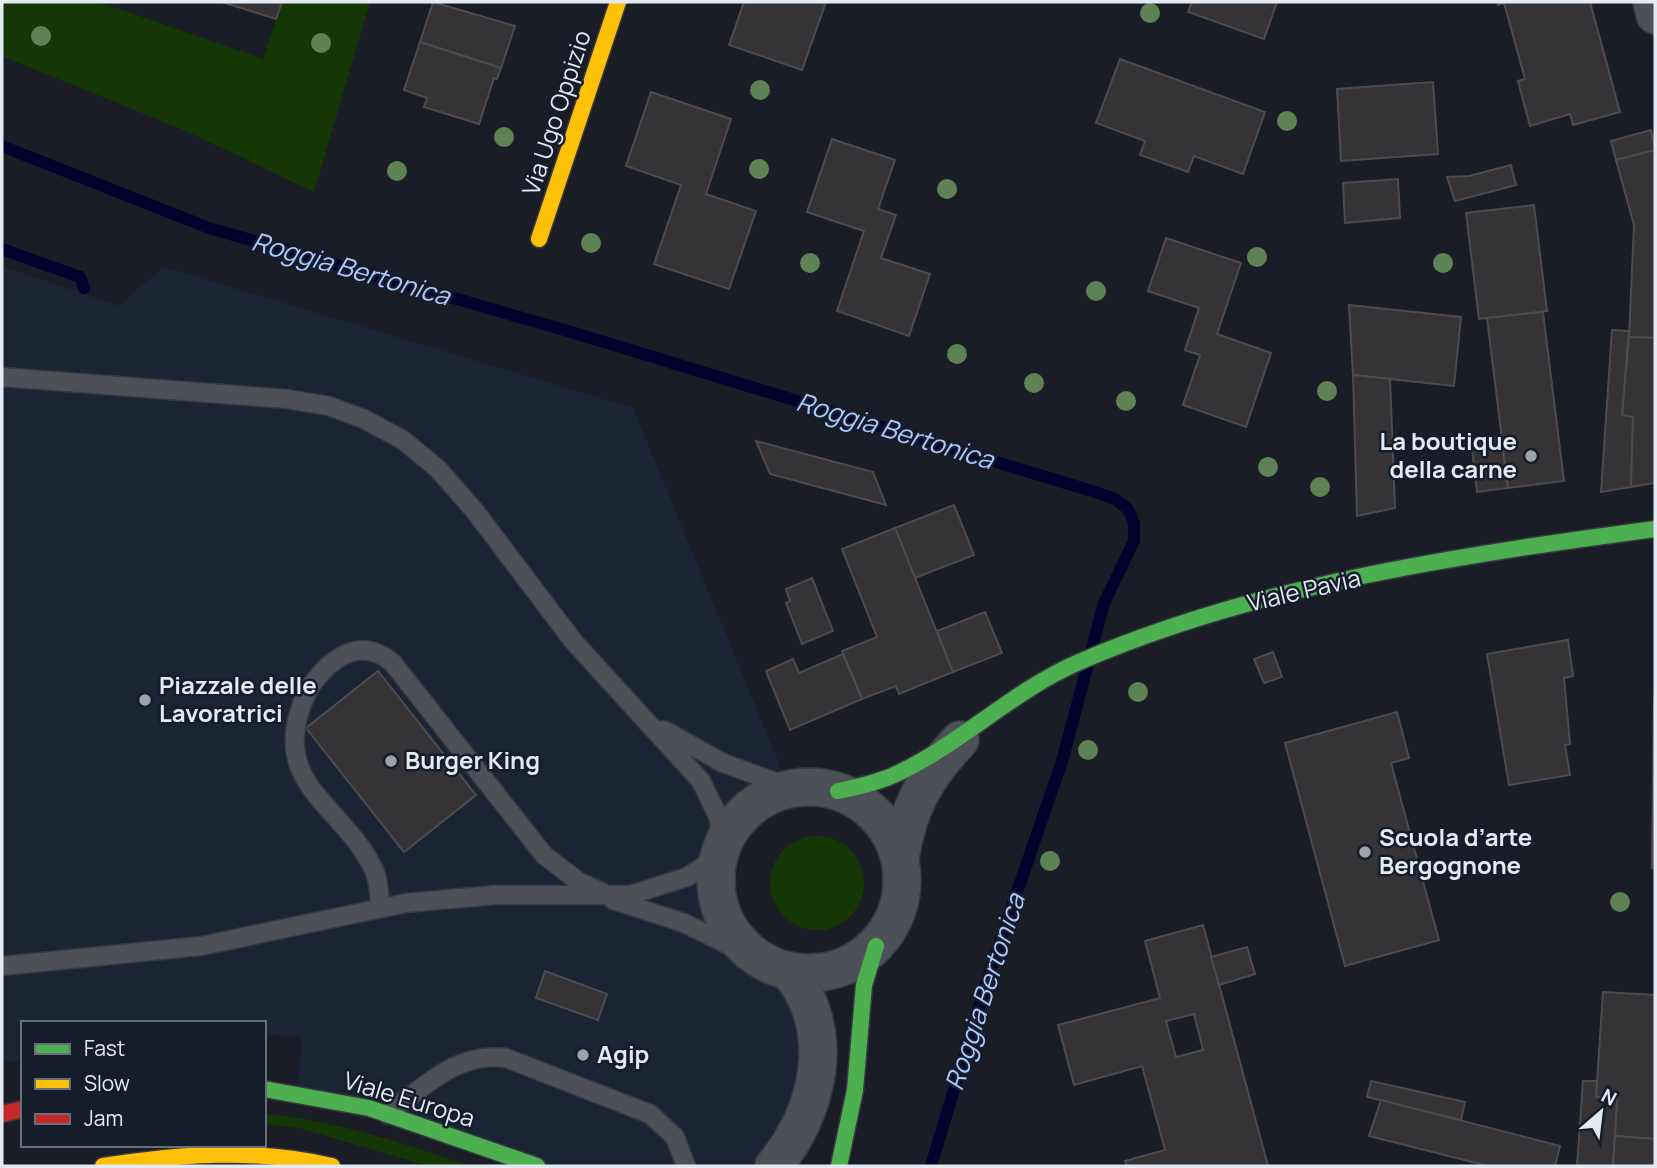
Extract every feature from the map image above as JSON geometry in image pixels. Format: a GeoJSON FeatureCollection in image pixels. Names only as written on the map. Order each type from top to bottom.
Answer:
{"type":"FeatureCollection","features":[{"type":"Feature","properties":{"kind":"street","name":"Via Ugo Oppizio"},"geometry":{"type":"LineString","coordinates":[[539,239],[618,2]]}},
{"type":"Feature","properties":{"kind":"street"},"geometry":{"type":"LineString","coordinates":[[1652,2],[1655,15]]}},
{"type":"Feature","properties":{"kind":"street","name":"Viale Pavia"},"geometry":{"type":"LineString","coordinates":[[838,791],[871,784],[899,773],[1055,673],[1188,621],[1325,583],[1654,529]]}},
{"type":"Feature","properties":{"kind":"street","name":"Viale Pavia"},"geometry":{"type":"LineString","coordinates":[[900,858],[911,809],[922,787],[943,758],[979,720]]}},
{"type":"Feature","properties":{"kind":"street"},"geometry":{"type":"LineString","coordinates":[[774,1166],[804,1122],[812,1100],[817,1073],[816,1032],[811,1008],[801,986],[738,941],[723,915],[716,886],[721,849],[735,823],[751,807],[770,795],[792,788],[815,787],[838,791],[866,806],[888,829],[900,858],[902,889],[894,920],[876,946],[864,985],[855,1090],[839,1166]]}},
{"type":"Feature","properties":{"kind":"street"},"geometry":{"type":"LineString","coordinates":[[775,966],[821,973],[851,964],[876,946]]}},
{"type":"Feature","properties":{"kind":"street","name":"Viale Europa"},"geometry":{"type":"LineString","coordinates":[[266,1089],[340,1101],[387,1114],[537,1166]]}},
{"type":"Feature","properties":{"kind":"street"},"geometry":{"type":"LineString","coordinates":[[2,1114],[21,1109]]}},
{"type":"Feature","properties":{"kind":"street"},"geometry":{"type":"LineString","coordinates":[[103,1166],[218,1154],[302,1157],[332,1166]]}},
{"type":"Feature","properties":{"kind":"lane"},"geometry":{"type":"LineString","coordinates":[[2,377],[287,399],[329,406],[364,419],[403,440],[438,469],[474,510],[574,642],[701,781],[718,816],[721,849],[687,877],[660,888],[619,896],[495,895],[380,908],[201,946],[2,966]]}},
{"type":"Feature","properties":{"kind":"lane"},"geometry":{"type":"LineString","coordinates":[[380,908],[373,866],[312,788],[294,757],[292,742],[293,727],[314,681],[334,661],[355,650],[372,650],[392,662],[544,855],[579,882],[619,896]]}},
{"type":"Feature","properties":{"kind":"lane"},"geometry":{"type":"LineString","coordinates":[[638,713],[723,762],[792,788]]}},
{"type":"Feature","properties":{"kind":"lane"},"geometry":{"type":"LineString","coordinates":[[600,897],[684,923],[775,966]]}},
{"type":"Feature","properties":{"kind":"lane"},"geometry":{"type":"LineString","coordinates":[[387,1114],[456,1064],[489,1055],[506,1058],[650,1114],[675,1137],[687,1166]]}},
{"type":"Feature","properties":{"kind":"shaded area"},"geometry":{"type":"Polygon","coordinates":[[[2,266],[118,306],[164,267],[633,408],[785,778],[766,788],[725,822],[710,847],[705,881],[711,913],[720,932],[749,962],[786,977],[809,1079],[765,1166],[552,1166],[298,1088],[302,1037],[266,1034],[266,1021],[21,1021],[21,1060],[2,1063],[2,266]]]}},
{"type":"Feature","properties":{"kind":"green space"},"geometry":{"type":"Polygon","coordinates":[[[3,2],[99,2],[263,59],[282,2],[370,2],[314,192],[186,131],[2,56],[3,2]]]}},
{"type":"Feature","properties":{"kind":"green space"},"geometry":{"type":"Polygon","coordinates":[[[817,836],[835,840],[850,850],[860,865],[864,883],[860,901],[850,916],[835,926],[817,930],[799,926],[784,916],[774,901],[770,883],[774,865],[784,850],[799,840],[817,836]]]}},
{"type":"Feature","properties":{"kind":"green space"},"geometry":{"type":"Polygon","coordinates":[[[266,1114],[343,1127],[470,1166],[428,1166],[299,1128],[266,1124],[266,1114]]]}},
{"type":"Feature","properties":{"kind":"building"},"geometry":{"type":"Polygon","coordinates":[[[222,2],[282,2],[276,19],[222,2]]]}},
{"type":"Feature","properties":{"kind":"building"},"geometry":{"type":"Polygon","coordinates":[[[433,2],[515,26],[501,68],[420,42],[433,2]]]}},
{"type":"Feature","properties":{"kind":"building"},"geometry":{"type":"Polygon","coordinates":[[[744,2],[826,2],[802,70],[729,45],[744,2]]]}},
{"type":"Feature","properties":{"kind":"building"},"geometry":{"type":"Polygon","coordinates":[[[1192,2],[1277,2],[1264,39],[1188,12],[1192,2]]]}},
{"type":"Feature","properties":{"kind":"building"},"geometry":{"type":"Polygon","coordinates":[[[1497,2],[1590,2],[1620,112],[1573,125],[1570,114],[1530,126],[1518,81],[1525,79],[1504,3],[1498,5],[1497,2]]]}},
{"type":"Feature","properties":{"kind":"building"},"geometry":{"type":"Polygon","coordinates":[[[420,42],[501,68],[497,79],[494,78],[479,124],[424,107],[427,98],[404,90],[420,42]]]}},
{"type":"Feature","properties":{"kind":"building"},"geometry":{"type":"Polygon","coordinates":[[[1120,59],[1265,112],[1243,174],[1194,156],[1188,172],[1140,155],[1145,141],[1096,123],[1120,59]]]}},
{"type":"Feature","properties":{"kind":"building"},"geometry":{"type":"Polygon","coordinates":[[[1433,82],[1438,154],[1341,161],[1337,89],[1433,82]]]}},
{"type":"Feature","properties":{"kind":"building"},"geometry":{"type":"Polygon","coordinates":[[[651,92],[731,119],[706,194],[756,211],[729,289],[654,264],[681,185],[626,166],[651,92]]]}},
{"type":"Feature","properties":{"kind":"building"},"geometry":{"type":"Polygon","coordinates":[[[1651,130],[1655,150],[1616,160],[1611,141],[1651,130]]]}},
{"type":"Feature","properties":{"kind":"building"},"geometry":{"type":"Polygon","coordinates":[[[832,139],[895,160],[878,209],[896,215],[881,258],[930,274],[909,336],[837,311],[864,231],[807,212],[832,139]]]}},
{"type":"Feature","properties":{"kind":"building"},"geometry":{"type":"Polygon","coordinates":[[[1655,150],[1655,338],[1629,337],[1634,225],[1616,160],[1655,150]]]}},
{"type":"Feature","properties":{"kind":"building"},"geometry":{"type":"Polygon","coordinates":[[[1511,165],[1516,185],[1455,201],[1447,177],[1469,176],[1511,165]]]}},
{"type":"Feature","properties":{"kind":"building"},"geometry":{"type":"Polygon","coordinates":[[[1398,179],[1400,218],[1345,223],[1343,183],[1398,179]]]}},
{"type":"Feature","properties":{"kind":"building"},"geometry":{"type":"Polygon","coordinates":[[[1534,205],[1547,311],[1479,319],[1466,213],[1534,205]]]}},
{"type":"Feature","properties":{"kind":"building"},"geometry":{"type":"Polygon","coordinates":[[[1166,238],[1241,263],[1217,334],[1271,353],[1246,427],[1183,405],[1200,355],[1185,350],[1199,308],[1148,291],[1166,238]]]}},
{"type":"Feature","properties":{"kind":"building"},"geometry":{"type":"Polygon","coordinates":[[[1349,305],[1461,317],[1454,386],[1353,375],[1349,305]]]}},
{"type":"Feature","properties":{"kind":"building"},"geometry":{"type":"Polygon","coordinates":[[[1543,312],[1564,481],[1508,488],[1487,318],[1543,312]]]}},
{"type":"Feature","properties":{"kind":"building"},"geometry":{"type":"Polygon","coordinates":[[[1612,330],[1629,331],[1622,415],[1633,417],[1631,487],[1601,492],[1612,330]]]}},
{"type":"Feature","properties":{"kind":"building"},"geometry":{"type":"Polygon","coordinates":[[[1629,337],[1655,338],[1655,483],[1631,487],[1633,417],[1622,415],[1629,337]]]}},
{"type":"Feature","properties":{"kind":"building"},"geometry":{"type":"Polygon","coordinates":[[[1353,375],[1390,379],[1395,508],[1357,516],[1353,375]]]}},
{"type":"Feature","properties":{"kind":"building"},"geometry":{"type":"Polygon","coordinates":[[[1501,437],[1508,488],[1477,492],[1471,440],[1501,437]]]}},
{"type":"Feature","properties":{"kind":"building"},"geometry":{"type":"Polygon","coordinates":[[[756,441],[873,472],[886,505],[770,474],[756,441]]]}},
{"type":"Feature","properties":{"kind":"building"},"geometry":{"type":"Polygon","coordinates":[[[954,505],[974,555],[915,578],[895,528],[954,505]]]}},
{"type":"Feature","properties":{"kind":"building"},"geometry":{"type":"Polygon","coordinates":[[[895,528],[953,672],[899,694],[896,686],[862,699],[842,651],[877,637],[842,549],[895,528]]]}},
{"type":"Feature","properties":{"kind":"building"},"geometry":{"type":"Polygon","coordinates":[[[812,578],[833,631],[802,644],[786,603],[790,601],[786,589],[812,578]]]}},
{"type":"Feature","properties":{"kind":"building"},"geometry":{"type":"Polygon","coordinates":[[[985,612],[1002,653],[953,672],[937,631],[985,612]]]}},
{"type":"Feature","properties":{"kind":"building"},"geometry":{"type":"Polygon","coordinates":[[[1568,640],[1573,676],[1564,678],[1570,744],[1565,745],[1570,775],[1509,785],[1487,654],[1568,640]]]}},
{"type":"Feature","properties":{"kind":"building"},"geometry":{"type":"Polygon","coordinates":[[[1273,652],[1282,677],[1264,683],[1254,659],[1273,652]]]}},
{"type":"Feature","properties":{"kind":"building"},"geometry":{"type":"Polygon","coordinates":[[[843,654],[862,699],[790,730],[766,671],[793,659],[799,673],[843,654]]]}},
{"type":"Feature","properties":{"kind":"building","name":"Burger King"},"geometry":{"type":"Polygon","coordinates":[[[378,671],[476,795],[404,852],[306,728],[378,671]]]}},
{"type":"Feature","properties":{"kind":"building"},"geometry":{"type":"Polygon","coordinates":[[[1654,696],[1655,868],[1652,868],[1654,696]]]}},
{"type":"Feature","properties":{"kind":"building","name":"Scuola d’arte Bergognone"},"geometry":{"type":"Polygon","coordinates":[[[1397,712],[1409,758],[1391,763],[1439,940],[1345,966],[1285,743],[1397,712]]]}},
{"type":"Feature","properties":{"kind":"building"},"geometry":{"type":"Polygon","coordinates":[[[1203,925],[1268,1166],[1127,1166],[1125,1161],[1165,1150],[1142,1066],[1074,1085],[1058,1025],[1160,998],[1145,941],[1203,925]],[[1194,1014],[1166,1021],[1176,1057],[1203,1050],[1194,1014]]]}},
{"type":"Feature","properties":{"kind":"building"},"geometry":{"type":"Polygon","coordinates":[[[1247,947],[1255,974],[1219,985],[1211,957],[1247,947]]]}},
{"type":"Feature","properties":{"kind":"building"},"geometry":{"type":"Polygon","coordinates":[[[545,971],[607,994],[598,1020],[536,998],[545,971]]]}},
{"type":"Feature","properties":{"kind":"building"},"geometry":{"type":"Polygon","coordinates":[[[1603,992],[1655,995],[1655,1139],[1615,1136],[1617,1099],[1596,1097],[1603,992]]]}},
{"type":"Feature","properties":{"kind":"building"},"geometry":{"type":"Polygon","coordinates":[[[1371,1081],[1465,1102],[1461,1120],[1367,1097],[1371,1081]]]}},
{"type":"Feature","properties":{"kind":"building"},"geometry":{"type":"Polygon","coordinates":[[[1583,1081],[1597,1081],[1596,1097],[1617,1099],[1613,1166],[1577,1166],[1583,1081]]]}},
{"type":"Feature","properties":{"kind":"building"},"geometry":{"type":"Polygon","coordinates":[[[1381,1100],[1560,1146],[1555,1166],[1488,1166],[1369,1136],[1381,1100]]]}},
{"type":"Feature","properties":{"kind":"building"},"geometry":{"type":"Polygon","coordinates":[[[1615,1136],[1655,1139],[1655,1166],[1613,1166],[1615,1136]]]}},
{"type":"Feature","properties":{"kind":"waterway","name":"Roggia Bertonica"},"geometry":{"type":"LineString","coordinates":[[2,146],[209,228],[568,331],[1095,492],[1115,499],[1128,509],[1134,523],[1134,541],[1104,603],[1063,758],[989,974],[931,1166]]}},
{"type":"Feature","properties":{"kind":"waterway"},"geometry":{"type":"LineString","coordinates":[[2,249],[80,277],[84,288]]}},
{"type":"Feature","properties":{"kind":"traffic: fast"},"geometry":{"type":"LineString","coordinates":[[838,791],[880,780],[918,763],[1031,688],[1079,662],[1218,612],[1290,592],[1435,562],[1655,529]]}},
{"type":"Feature","properties":{"kind":"traffic: fast"},"geometry":{"type":"LineString","coordinates":[[839,1166],[855,1090],[864,985],[876,946]]}},
{"type":"Feature","properties":{"kind":"traffic: fast"},"geometry":{"type":"LineString","coordinates":[[266,1089],[369,1108],[537,1166]]}},
{"type":"Feature","properties":{"kind":"traffic: slow"},"geometry":{"type":"LineString","coordinates":[[539,239],[618,2]]}},
{"type":"Feature","properties":{"kind":"traffic: slow"},"geometry":{"type":"LineString","coordinates":[[103,1166],[160,1158],[218,1155],[275,1157],[332,1166]]}},
{"type":"Feature","properties":{"kind":"traffic: jam"},"geometry":{"type":"LineString","coordinates":[[2,1114],[21,1109]]}},
{"type":"Feature","properties":{"kind":"place","name":"La boutique della carne"},"geometry":{"type":"Point","coordinates":[1531,456]}},
{"type":"Feature","properties":{"kind":"place","name":"Piazzale delle Lavoratrici"},"geometry":{"type":"Point","coordinates":[145,700]}},
{"type":"Feature","properties":{"kind":"place","name":"Burger King"},"geometry":{"type":"Point","coordinates":[391,761]}},
{"type":"Feature","properties":{"kind":"place","name":"Scuola d’arte Bergognone"},"geometry":{"type":"Point","coordinates":[1365,852]}},
{"type":"Feature","properties":{"kind":"place","name":"Agip"},"geometry":{"type":"Point","coordinates":[583,1055]}}]}
